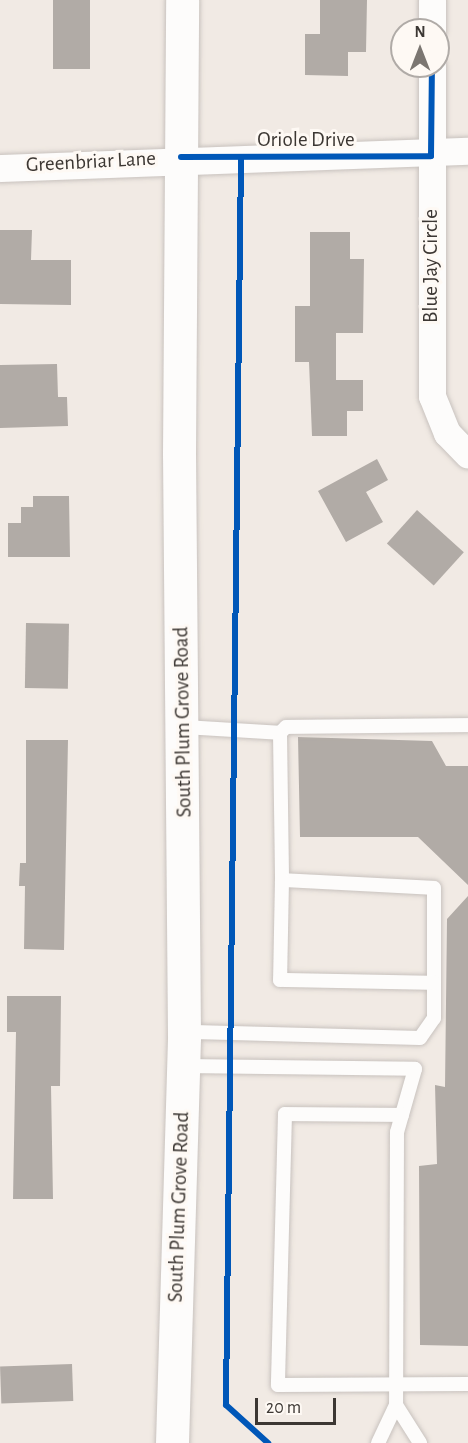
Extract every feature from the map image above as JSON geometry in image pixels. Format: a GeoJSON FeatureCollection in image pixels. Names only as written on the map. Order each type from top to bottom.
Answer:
{"type":"FeatureCollection","features":[{"type":"Feature","properties":{"kind":"street","name":"South Plum Grove Road"},"geometry":{"type":"LineString","coordinates":[[172,1443],[184,1032],[182,0]]}},
{"type":"Feature","properties":{"kind":"street"},"geometry":{"type":"LineString","coordinates":[[432,0],[432,18]]}},
{"type":"Feature","properties":{"kind":"street","name":"Blue Jay Circle"},"geometry":{"type":"LineString","coordinates":[[432,78],[432,396],[447,433],[468,455]]}},
{"type":"Feature","properties":{"kind":"street","name":"Oriole Drive"},"geometry":{"type":"LineString","coordinates":[[182,157],[431,156],[468,151]]}},
{"type":"Feature","properties":{"kind":"street","name":"Greenbriar Lane"},"geometry":{"type":"LineString","coordinates":[[0,168],[182,157]]}},
{"type":"Feature","properties":{"kind":"lane"},"geometry":{"type":"LineString","coordinates":[[434,983],[280,980],[282,880],[280,733],[286,727],[468,725]]}},
{"type":"Feature","properties":{"kind":"lane"},"geometry":{"type":"LineString","coordinates":[[183,727],[280,733]]}},
{"type":"Feature","properties":{"kind":"lane"},"geometry":{"type":"LineString","coordinates":[[184,1032],[420,1038],[434,1018],[434,888],[282,880]]}},
{"type":"Feature","properties":{"kind":"lane"},"geometry":{"type":"LineString","coordinates":[[183,1066],[415,1069],[397,1132],[396,1405],[378,1443]]}},
{"type":"Feature","properties":{"kind":"lane"},"geometry":{"type":"LineString","coordinates":[[402,1115],[285,1114],[278,1385],[468,1384]]}},
{"type":"Feature","properties":{"kind":"lane"},"geometry":{"type":"LineString","coordinates":[[396,1405],[420,1443]]}},
{"type":"Feature","properties":{"kind":"building"},"geometry":{"type":"Polygon","coordinates":[[[53,0],[90,0],[90,69],[53,69],[53,0]]]}},
{"type":"Feature","properties":{"kind":"building"},"geometry":{"type":"Polygon","coordinates":[[[320,0],[367,0],[366,52],[348,52],[348,76],[305,75],[305,34],[320,34],[320,0]]]}},
{"type":"Feature","properties":{"kind":"building"},"geometry":{"type":"Polygon","coordinates":[[[0,230],[32,230],[31,260],[71,260],[71,305],[0,304],[0,230]]]}},
{"type":"Feature","properties":{"kind":"building"},"geometry":{"type":"Polygon","coordinates":[[[310,232],[350,232],[350,259],[364,259],[363,333],[336,333],[336,380],[363,380],[363,411],[347,411],[347,436],[312,436],[309,362],[295,362],[295,306],[310,306],[310,232]]]}},
{"type":"Feature","properties":{"kind":"building"},"geometry":{"type":"Polygon","coordinates":[[[57,364],[58,397],[67,397],[68,426],[0,428],[0,365],[57,364]]]}},
{"type":"Feature","properties":{"kind":"building"},"geometry":{"type":"Polygon","coordinates":[[[377,459],[388,480],[366,492],[383,522],[346,542],[318,491],[377,459]]]}},
{"type":"Feature","properties":{"kind":"building"},"geometry":{"type":"Polygon","coordinates":[[[33,496],[69,496],[70,557],[8,557],[8,523],[21,523],[21,507],[33,507],[33,496]]]}},
{"type":"Feature","properties":{"kind":"building"},"geometry":{"type":"Polygon","coordinates":[[[417,510],[464,552],[434,586],[387,543],[417,510]]]}},
{"type":"Feature","properties":{"kind":"building"},"geometry":{"type":"Polygon","coordinates":[[[26,623],[69,624],[68,689],[25,688],[26,623]]]}},
{"type":"Feature","properties":{"kind":"building"},"geometry":{"type":"Polygon","coordinates":[[[298,737],[432,741],[446,766],[468,766],[468,885],[418,837],[300,837],[298,737]]]}},
{"type":"Feature","properties":{"kind":"building"},"geometry":{"type":"Polygon","coordinates":[[[26,740],[68,740],[64,950],[24,949],[25,886],[19,886],[20,863],[26,863],[26,740]]]}},
{"type":"Feature","properties":{"kind":"building"},"geometry":{"type":"Polygon","coordinates":[[[468,896],[468,1346],[420,1345],[419,1166],[437,1164],[435,1085],[445,1087],[447,919],[468,896]]]}},
{"type":"Feature","properties":{"kind":"building"},"geometry":{"type":"Polygon","coordinates":[[[7,996],[61,996],[60,1086],[51,1086],[53,1199],[13,1199],[16,1032],[7,1032],[7,996]]]}},
{"type":"Feature","properties":{"kind":"building"},"geometry":{"type":"Polygon","coordinates":[[[72,1364],[73,1401],[1,1403],[0,1367],[72,1364]]]}},
{"type":"Feature","properties":{"kind":"cycle path"},"geometry":{"type":"LineString","coordinates":[[181,157],[431,156],[432,78]]}},
{"type":"Feature","properties":{"kind":"cycle path"},"geometry":{"type":"LineString","coordinates":[[241,157],[226,1405],[268,1443]]}}]}
